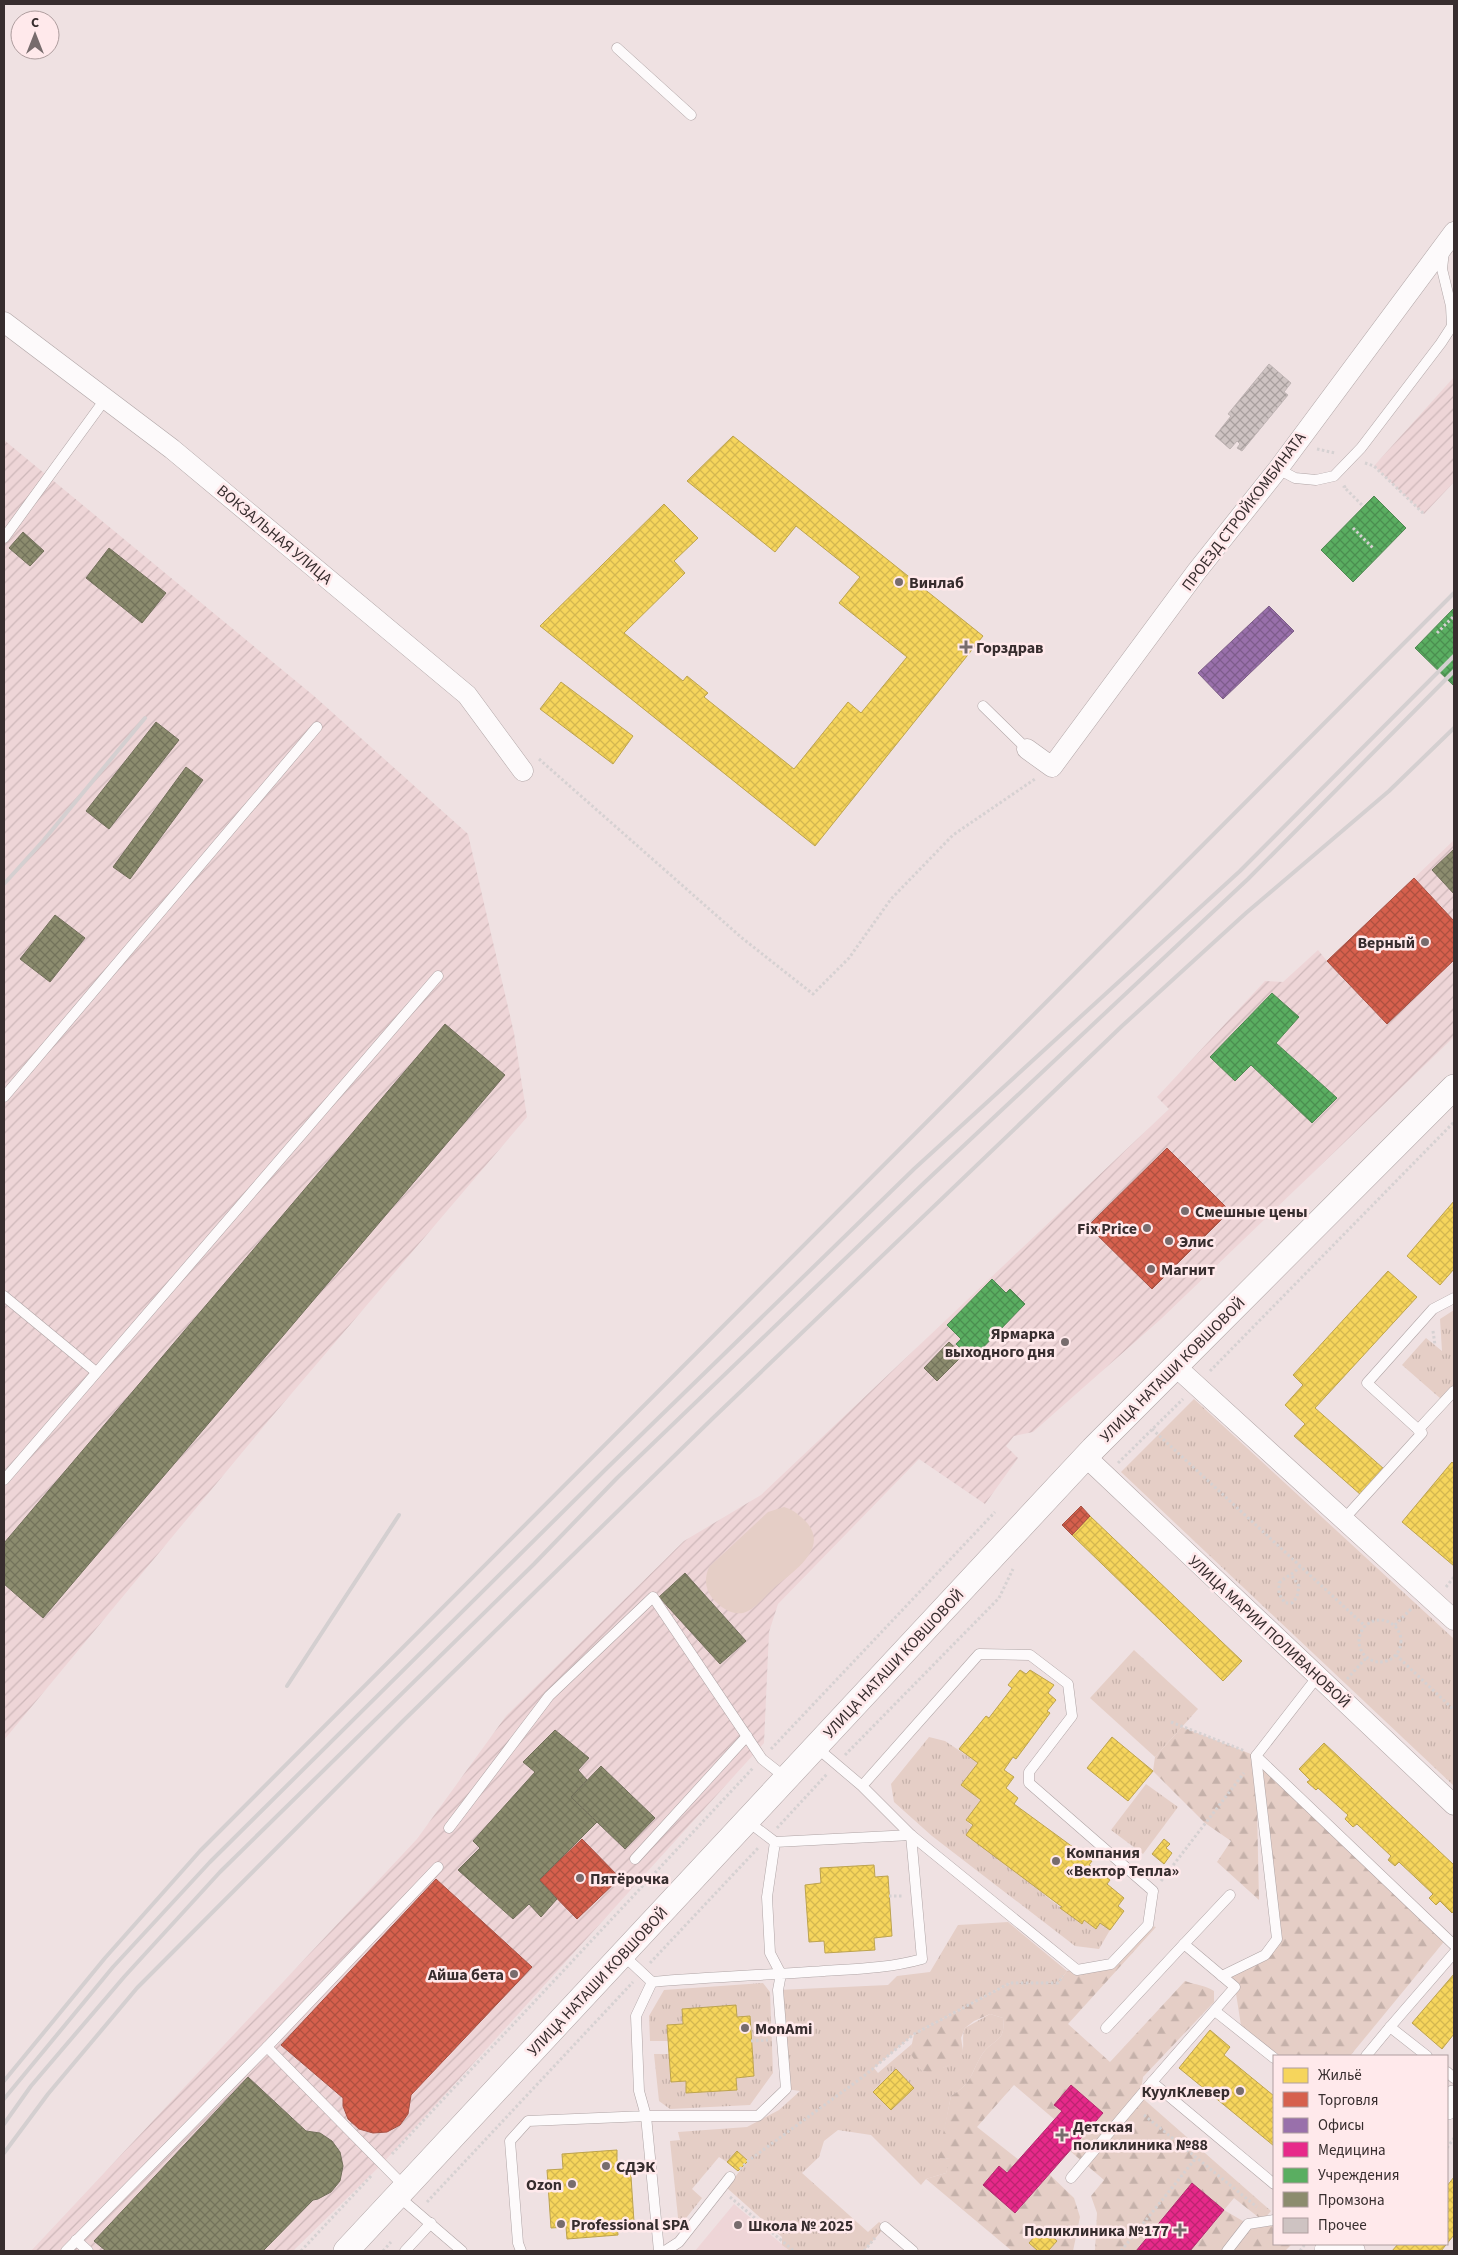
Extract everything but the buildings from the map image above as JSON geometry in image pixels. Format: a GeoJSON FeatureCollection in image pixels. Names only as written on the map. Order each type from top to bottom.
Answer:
{"type":"FeatureCollection","features":[{"type":"Feature","properties":{"kind":"street","name":"ПРОЕЗД СТРОЙКОМБИНАТА"},"geometry":{"type":"LineString","coordinates":[[1052,767],[1197,571],[1278,469],[1450,237]]}},
{"type":"Feature","properties":{"kind":"street","name":"ВОКЗАЛЬНАЯ УЛИЦА"},"geometry":{"type":"LineString","coordinates":[[4,322],[172,448],[467,695],[523,771]]}},
{"type":"Feature","properties":{"kind":"street"},"geometry":{"type":"LineString","coordinates":[[1027,749],[1052,767]]}},
{"type":"Feature","properties":{"kind":"street","name":"УЛИЦА НАТАШИ КОВШОВОЙ"},"geometry":{"type":"LineString","coordinates":[[346,2251],[1086,1457],[1174,1365],[1454,1087]]}},
{"type":"Feature","properties":{"kind":"street"},"geometry":{"type":"LineString","coordinates":[[1174,1365],[1344,1519],[1453,1614]]}},
{"type":"Feature","properties":{"kind":"street","name":"УЛИЦА МАРИИ ПОЛИВАНОВОЙ"},"geometry":{"type":"LineString","coordinates":[[1086,1457],[1454,1805]]}},
{"type":"Feature","properties":{"kind":"lane"},"geometry":{"type":"LineString","coordinates":[[617,48],[691,115]]}},
{"type":"Feature","properties":{"kind":"lane"},"geometry":{"type":"LineString","coordinates":[[1278,469],[1295,478],[1316,480],[1334,476],[1361,448],[1441,343],[1452,326],[1451,306],[1442,269],[1450,237]]}},
{"type":"Feature","properties":{"kind":"lane"},"geometry":{"type":"LineString","coordinates":[[4,538],[106,398]]}},
{"type":"Feature","properties":{"kind":"lane"},"geometry":{"type":"LineString","coordinates":[[983,706],[1027,749]]}},
{"type":"Feature","properties":{"kind":"lane"},"geometry":{"type":"LineString","coordinates":[[4,1097],[317,726]]}},
{"type":"Feature","properties":{"kind":"lane"},"geometry":{"type":"LineString","coordinates":[[4,1480],[438,976]]}},
{"type":"Feature","properties":{"kind":"lane"},"geometry":{"type":"LineString","coordinates":[[4,1296],[96,1372]]}},
{"type":"Feature","properties":{"kind":"lane"},"geometry":{"type":"LineString","coordinates":[[1344,1519],[1422,1434],[1367,1383],[1433,1309],[1454,1298]]}},
{"type":"Feature","properties":{"kind":"lane"},"geometry":{"type":"LineString","coordinates":[[1418,1430],[1454,1391]]}},
{"type":"Feature","properties":{"kind":"lane"},"geometry":{"type":"LineString","coordinates":[[449,1828],[549,1696],[653,1597],[762,1759],[786,1778]]}},
{"type":"Feature","properties":{"kind":"lane"},"geometry":{"type":"LineString","coordinates":[[816,1746],[862,1786],[911,1835],[1077,1970],[1111,1964],[1148,1925],[1153,1891],[1028,1784],[1029,1772],[1072,1716],[1068,1684],[1030,1655],[978,1654],[862,1786]]}},
{"type":"Feature","properties":{"kind":"lane"},"geometry":{"type":"LineString","coordinates":[[1222,1976],[1265,1956],[1277,1939],[1256,1756],[1318,1676]]}},
{"type":"Feature","properties":{"kind":"lane"},"geometry":{"type":"LineString","coordinates":[[635,1859],[747,1736]]}},
{"type":"Feature","properties":{"kind":"lane"},"geometry":{"type":"LineString","coordinates":[[1256,1756],[1454,1945]]}},
{"type":"Feature","properties":{"kind":"lane"},"geometry":{"type":"LineString","coordinates":[[746,1820],[772,1840],[911,1835]]}},
{"type":"Feature","properties":{"kind":"lane"},"geometry":{"type":"LineString","coordinates":[[622,1954],[652,1982],[898,1966],[922,1959],[911,1835]]}},
{"type":"Feature","properties":{"kind":"lane"},"geometry":{"type":"LineString","coordinates":[[521,2251],[518,2243],[510,2141],[528,2121],[646,2116],[758,2116],[786,2089],[778,1990],[781,1974],[770,1954],[767,1897],[772,1840]]}},
{"type":"Feature","properties":{"kind":"lane"},"geometry":{"type":"LineString","coordinates":[[66,2251],[267,2047],[438,1867]]}},
{"type":"Feature","properties":{"kind":"lane"},"geometry":{"type":"LineString","coordinates":[[1106,2028],[1230,1895]]}},
{"type":"Feature","properties":{"kind":"lane"},"geometry":{"type":"LineString","coordinates":[[1070,2178],[1235,1987],[1184,1944]]}},
{"type":"Feature","properties":{"kind":"lane"},"geometry":{"type":"LineString","coordinates":[[1367,2055],[1454,1952]]}},
{"type":"Feature","properties":{"kind":"lane"},"geometry":{"type":"LineString","coordinates":[[652,1982],[636,2016],[639,2091],[646,2116],[659,2251]]}},
{"type":"Feature","properties":{"kind":"lane"},"geometry":{"type":"LineString","coordinates":[[1216,2011],[1273,2057]]}},
{"type":"Feature","properties":{"kind":"lane"},"geometry":{"type":"LineString","coordinates":[[1390,2027],[1426,2055]]}},
{"type":"Feature","properties":{"kind":"lane"},"geometry":{"type":"LineString","coordinates":[[267,2047],[382,2164],[418,2212],[462,2251]]}},
{"type":"Feature","properties":{"kind":"lane"},"geometry":{"type":"LineString","coordinates":[[1152,2082],[1273,2183]]}},
{"type":"Feature","properties":{"kind":"lane"},"geometry":{"type":"LineString","coordinates":[[665,2251],[679,2242],[730,2177]]}},
{"type":"Feature","properties":{"kind":"lane"},"geometry":{"type":"LineString","coordinates":[[1227,2251],[1248,2224],[1273,2220]]}},
{"type":"Feature","properties":{"kind":"lane"},"geometry":{"type":"LineString","coordinates":[[405,2251],[431,2223]]}},
{"type":"Feature","properties":{"kind":"lane"},"geometry":{"type":"LineString","coordinates":[[885,2227],[913,2251]]}},
{"type":"Feature","properties":{"kind":"lane"},"geometry":{"type":"LineString","coordinates":[[76,2240],[88,2251]]}},
{"type":"Feature","properties":{"kind":"path"},"geometry":{"type":"LineString","coordinates":[[1361,470],[1367,464]]}},
{"type":"Feature","properties":{"kind":"path"},"geometry":{"type":"LineString","coordinates":[[1350,481],[1344,487],[1363,506]]}},
{"type":"Feature","properties":{"kind":"path"},"geometry":{"type":"LineString","coordinates":[[1398,488],[1424,514]]}},
{"type":"Feature","properties":{"kind":"path"},"geometry":{"type":"LineString","coordinates":[[1353,528],[1373,548]]}},
{"type":"Feature","properties":{"kind":"path"},"geometry":{"type":"LineString","coordinates":[[1437,633],[1454,616]]}},
{"type":"Feature","properties":{"kind":"path"},"geometry":{"type":"LineString","coordinates":[[534,754],[742,938],[814,994],[849,958],[890,899],[953,835],[1052,767]]}},
{"type":"Feature","properties":{"kind":"path"},"geometry":{"type":"LineString","coordinates":[[1105,1475],[1197,1386],[1454,1121]]}},
{"type":"Feature","properties":{"kind":"path"},"geometry":{"type":"LineString","coordinates":[[1152,1429],[1365,1626]]}},
{"type":"Feature","properties":{"kind":"path"},"geometry":{"type":"LineString","coordinates":[[301,2251],[995,1512]]}},
{"type":"Feature","properties":{"kind":"path"},"geometry":{"type":"LineString","coordinates":[[418,2212],[642,1972],[772,1840],[836,1765],[999,1598],[1015,1566]]}},
{"type":"Feature","properties":{"kind":"path"},"geometry":{"type":"LineString","coordinates":[[1292,1576],[1299,1586],[1297,1597],[1292,1603],[1285,1603],[1278,1594],[1278,1583],[1284,1577],[1292,1576],[1300,1566]]}},
{"type":"Feature","properties":{"kind":"path"},"geometry":{"type":"LineString","coordinates":[[1446,1587],[1454,1577]]}},
{"type":"Feature","properties":{"kind":"path"},"geometry":{"type":"LineString","coordinates":[[1374,1620],[1385,1620],[1395,1625],[1400,1634],[1401,1644],[1396,1655],[1386,1661],[1377,1662],[1367,1657],[1360,1647],[1360,1636],[1365,1626],[1374,1620]]}},
{"type":"Feature","properties":{"kind":"path"},"geometry":{"type":"LineString","coordinates":[[1396,1655],[1454,1710]]}},
{"type":"Feature","properties":{"kind":"path"},"geometry":{"type":"LineString","coordinates":[[1343,1684],[1367,1657]]}},
{"type":"Feature","properties":{"kind":"path"},"geometry":{"type":"LineString","coordinates":[[1153,1891],[1256,1756],[1171,1722]]}},
{"type":"Feature","properties":{"kind":"path"},"geometry":{"type":"LineString","coordinates":[[730,2177],[748,2160],[864,2076],[914,2034],[1010,1983],[1058,1983],[1073,1966]]}},
{"type":"Feature","properties":{"kind":"path"},"geometry":{"type":"LineString","coordinates":[[1132,2105],[1273,2219]]}},
{"type":"Feature","properties":{"kind":"path"},"geometry":{"type":"LineString","coordinates":[[1121,2251],[1196,2158]]}},
{"type":"Feature","properties":{"kind":"path"},"geometry":{"type":"LineString","coordinates":[[720,2189],[794,2251]]}},
{"type":"Feature","properties":{"kind":"path"},"geometry":{"type":"LineString","coordinates":[[383,2251],[397,2236]]}},
{"type":"Feature","properties":{"kind":"shaded area"},"geometry":{"type":"Polygon","coordinates":[[[1454,377],[1454,482],[1424,514],[1374,466],[1454,377]]]}},
{"type":"Feature","properties":{"kind":"shaded area"},"geometry":{"type":"Polygon","coordinates":[[[4,440],[314,696],[468,834],[514,1033],[527,1117],[269,1420],[4,1740],[4,440]]]}},
{"type":"Feature","properties":{"kind":"shaded area"},"geometry":{"type":"Polygon","coordinates":[[[1454,840],[1454,1037],[1161,1319],[1033,1432],[1014,1436],[1006,1446],[1018,1458],[985,1504],[919,1459],[778,1604],[769,1632],[764,1743],[382,2164],[293,2251],[31,2251],[417,1839],[506,1716],[684,1541],[761,1495],[1169,1109],[1157,1097],[1265,981],[1283,982],[1318,950],[1327,961],[1454,840]]]}},
{"type":"Feature","properties":{"kind":"shaded area","name":"Школа № 2025"},"geometry":{"type":"Polygon","coordinates":[[[734,2204],[790,2251],[695,2251],[734,2204]]]}},
{"type":"Feature","properties":{"kind":"green space"},"geometry":{"type":"Polygon","coordinates":[[[1454,1310],[1454,1391],[1441,1399],[1402,1365],[1426,1338],[1442,1351],[1440,1319],[1454,1310]]]}},
{"type":"Feature","properties":{"kind":"green space"},"geometry":{"type":"Polygon","coordinates":[[[1194,1399],[1454,1639],[1454,1786],[1121,1472],[1194,1399]]]}},
{"type":"Feature","properties":{"kind":"green space"},"geometry":{"type":"Polygon","coordinates":[[[784,1507],[803,1518],[808,1524],[813,1534],[814,1543],[811,1551],[798,1567],[752,1609],[743,1613],[734,1613],[726,1610],[713,1599],[708,1591],[706,1576],[709,1567],[768,1512],[784,1507]]]}},
{"type":"Feature","properties":{"kind":"green space"},"geometry":{"type":"Polygon","coordinates":[[[1134,1650],[1198,1709],[1155,1757],[1090,1698],[1134,1650]]]}},
{"type":"Feature","properties":{"kind":"green space"},"geometry":{"type":"Polygon","coordinates":[[[1182,1727],[1256,1756],[1447,1938],[1351,2055],[1273,2055],[1242,2032],[1235,1987],[1222,1976],[1265,1956],[1277,1939],[1256,1764],[1259,1900],[1217,1862],[1231,1841],[1205,1823],[1153,1771],[1155,1757],[1182,1727]]]}},
{"type":"Feature","properties":{"kind":"green space"},"geometry":{"type":"Polygon","coordinates":[[[929,1737],[945,1741],[978,1763],[961,1785],[981,1800],[966,1820],[1016,1872],[1081,1924],[1084,1920],[1095,1929],[1100,1923],[1110,1930],[1099,1949],[1075,1946],[932,1836],[894,1802],[891,1784],[929,1737]]]}},
{"type":"Feature","properties":{"kind":"green space"},"geometry":{"type":"Polygon","coordinates":[[[1146,1784],[1178,1807],[1143,1854],[1111,1830],[1146,1784]]]}},
{"type":"Feature","properties":{"kind":"green space"},"geometry":{"type":"Polygon","coordinates":[[[1008,1922],[1067,1971],[1058,1983],[1010,1983],[914,2034],[874,2068],[878,2073],[912,2044],[911,2053],[922,2071],[932,2071],[945,2067],[960,2056],[963,2049],[965,2028],[990,2014],[1003,2018],[1003,2032],[1001,2036],[983,2053],[968,2082],[951,2096],[939,2158],[951,2159],[946,2173],[926,2179],[921,2185],[871,2135],[838,2130],[824,2141],[819,2157],[802,2173],[868,2232],[879,2222],[885,2227],[864,2251],[790,2251],[782,2245],[782,2237],[727,2188],[747,2161],[737,2151],[727,2162],[719,2157],[692,2189],[702,2198],[679,2227],[670,2141],[680,2140],[678,2132],[747,2127],[779,2110],[800,2091],[786,2089],[778,1990],[888,1985],[897,1976],[930,1972],[958,1925],[1008,1922]],[[896,2070],[873,2091],[891,2110],[913,2088],[896,2070]]]}},
{"type":"Feature","properties":{"kind":"green space"},"geometry":{"type":"Polygon","coordinates":[[[1148,1925],[1156,1927],[1068,2024],[1110,2062],[1185,1981],[1214,1991],[1214,2002],[1143,2077],[1140,2096],[1271,2211],[1263,2220],[1273,2220],[1273,2245],[1291,2245],[1285,2251],[1190,2251],[1224,2210],[1192,2183],[1136,2251],[1095,2251],[1097,2213],[1091,2196],[1104,2180],[1070,2151],[1103,2113],[1071,2085],[1054,2105],[1062,2111],[1054,2119],[1014,2085],[977,2127],[1019,2160],[1007,2173],[984,2185],[1016,2213],[1049,2174],[1074,2198],[1080,2217],[1073,2251],[1048,2251],[1057,2241],[1042,2228],[1029,2243],[1038,2251],[1012,2251],[926,2179],[946,2173],[950,2159],[938,2158],[951,2096],[968,2082],[983,2053],[1001,2036],[1003,2032],[1003,2018],[990,2014],[974,2021],[965,2028],[961,2038],[963,2051],[958,2061],[932,2073],[922,2071],[910,2053],[914,2034],[1010,1983],[1058,1983],[1067,1971],[1111,1964],[1148,1925]],[[1234,2198],[1224,2210],[1248,2224],[1262,2220],[1234,2198]]]}},
{"type":"Feature","properties":{"kind":"green space"},"geometry":{"type":"Polygon","coordinates":[[[763,1983],[770,1992],[773,2073],[750,2105],[670,2109],[659,2101],[654,2054],[669,2054],[671,2082],[686,2081],[687,2093],[737,2090],[736,2078],[754,2076],[750,2016],[737,2017],[736,2005],[682,2009],[683,2024],[667,2025],[668,2041],[650,2041],[649,2016],[664,1990],[763,1983]]]}},
{"type":"Feature","properties":{"kind":"railway"},"geometry":{"type":"LineString","coordinates":[[4,2081],[105,1958],[200,1851],[1454,593]]}},
{"type":"Feature","properties":{"kind":"railway"},"geometry":{"type":"LineString","coordinates":[[4,2099],[113,1967],[210,1862],[606,1469],[914,1169],[1240,871],[1454,656]]}},
{"type":"Feature","properties":{"kind":"railway"},"geometry":{"type":"LineString","coordinates":[[4,2124],[31,2086],[124,1977],[220,1872],[534,1564],[617,1478],[925,1182],[1248,879],[1454,671]]}},
{"type":"Feature","properties":{"kind":"railway"},"geometry":{"type":"LineString","coordinates":[[4,884],[43,841],[145,718]]}},
{"type":"Feature","properties":{"kind":"railway"},"geometry":{"type":"LineString","coordinates":[[4,2153],[48,2094],[137,1988],[403,1721],[712,1419],[1122,1026],[1246,913],[1389,791],[1454,728]]}},
{"type":"Feature","properties":{"kind":"railway"},"geometry":{"type":"LineString","coordinates":[[287,1686],[399,1515]]}},
{"type":"Feature","properties":{"kind":"place","name":"Винлаб"},"geometry":{"type":"Point","coordinates":[899,582]}},
{"type":"Feature","properties":{"kind":"place","name":"Горздрав"},"geometry":{"type":"Point","coordinates":[966,647]}},
{"type":"Feature","properties":{"kind":"place","name":"Верный"},"geometry":{"type":"Point","coordinates":[1425,942]}},
{"type":"Feature","properties":{"kind":"place","name":"Смешные цены"},"geometry":{"type":"Point","coordinates":[1185,1211]}},
{"type":"Feature","properties":{"kind":"place","name":"Fix Price"},"geometry":{"type":"Point","coordinates":[1147,1228]}},
{"type":"Feature","properties":{"kind":"place","name":"Элис"},"geometry":{"type":"Point","coordinates":[1169,1241]}},
{"type":"Feature","properties":{"kind":"place","name":"Магнит"},"geometry":{"type":"Point","coordinates":[1151,1269]}},
{"type":"Feature","properties":{"kind":"place","name":"Ярмарка выходного дня"},"geometry":{"type":"Point","coordinates":[1065,1342]}},
{"type":"Feature","properties":{"kind":"place","name":"Компания «Вектор Тепла»"},"geometry":{"type":"Point","coordinates":[1056,1861]}},
{"type":"Feature","properties":{"kind":"place","name":"Пятёрочка"},"geometry":{"type":"Point","coordinates":[580,1878]}},
{"type":"Feature","properties":{"kind":"place","name":"Айша бета"},"geometry":{"type":"Point","coordinates":[514,1974]}},
{"type":"Feature","properties":{"kind":"place","name":"MonAmi"},"geometry":{"type":"Point","coordinates":[745,2028]}},
{"type":"Feature","properties":{"kind":"place","name":"КуулКлевер"},"geometry":{"type":"Point","coordinates":[1240,2091]}},
{"type":"Feature","properties":{"kind":"place","name":"Детская поликлиника №88"},"geometry":{"type":"Point","coordinates":[1062,2135]}},
{"type":"Feature","properties":{"kind":"place","name":"СДЭК"},"geometry":{"type":"Point","coordinates":[606,2166]}},
{"type":"Feature","properties":{"kind":"place","name":"Ozon"},"geometry":{"type":"Point","coordinates":[572,2184]}},
{"type":"Feature","properties":{"kind":"place","name":"Professional SPA"},"geometry":{"type":"Point","coordinates":[561,2224]}},
{"type":"Feature","properties":{"kind":"place","name":"Школа № 2025"},"geometry":{"type":"Point","coordinates":[738,2225]}},
{"type":"Feature","properties":{"kind":"place","name":"Поликлиника №177"},"geometry":{"type":"Point","coordinates":[1180,2230]}}]}
